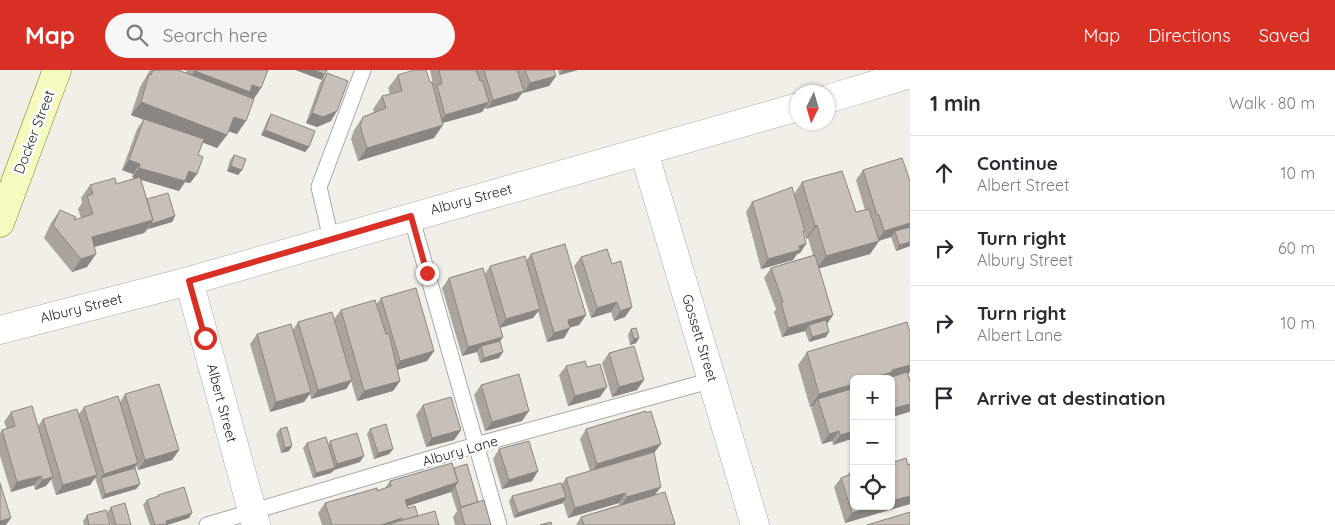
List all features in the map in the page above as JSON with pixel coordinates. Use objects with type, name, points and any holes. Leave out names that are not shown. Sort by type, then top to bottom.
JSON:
[{"type":"main road","name":"Docker Street","points":[[0,223],[58,70]]},
{"type":"street","points":[[835,96],[895,75]]},
{"type":"street","name":"Albury Street","points":[[0,330],[189,281],[411,216],[644,152],[790,109]]},
{"type":"street","name":"Gossett Street","points":[[644,152],[756,525]]},
{"type":"street","name":"Albert Street","points":[[189,281],[254,519]]},
{"type":"lane","points":[[331,239],[319,187],[363,70]]},
{"type":"lane","points":[[411,216],[499,525]]},
{"type":"lane","name":"Albury Lane","points":[[207,525],[254,519],[476,445],[713,380]]},
{"type":"building","points":[[153,70],[178,70],[254,99],[246,121],[234,117],[227,135],[141,102],[149,74],[151,75]]},
{"type":"building","points":[[195,70],[268,70],[261,88],[252,85],[250,92]]},
{"type":"building","points":[[313,70],[327,70],[325,74]]},
{"type":"building","points":[[414,70],[426,70],[430,82],[432,82],[443,125],[367,148],[360,126],[363,117],[386,108],[382,96],[402,91],[398,75]]},
{"type":"building","points":[[439,70],[476,70],[480,81],[482,80],[489,102],[445,115],[437,85],[442,84]]},
{"type":"building","points":[[484,70],[517,70],[524,91],[493,100]]},
{"type":"building","points":[[525,70],[554,70],[556,76],[530,83]]},
{"type":"building","points":[[327,73],[348,81],[337,111],[323,117],[312,113]]},
{"type":"building","points":[[271,114],[315,131],[309,147],[265,130]]},
{"type":"building","points":[[144,119],[204,139],[198,155],[203,157],[197,174],[189,171],[185,181],[139,168],[140,164],[129,160]]},
{"type":"building","points":[[234,155],[246,159],[242,170],[231,166]]},
{"type":"building","points":[[902,158],[910,181],[910,223],[884,231],[863,170]]},
{"type":"building","points":[[842,171],[856,212],[869,209],[879,241],[826,256],[802,182]]},
{"type":"building","points":[[140,177],[153,220],[92,237],[96,254],[81,259],[53,225],[60,210],[76,217],[74,220],[93,214],[87,196],[93,194],[90,185],[115,178],[116,184]]},
{"type":"building","points":[[792,187],[805,231],[803,231],[806,244],[799,246],[800,250],[768,259],[752,202]]},
{"type":"building","points":[[168,193],[175,216],[151,224],[153,220],[147,199]]},
{"type":"building","points":[[910,227],[910,242],[899,245],[895,231]]},
{"type":"building","points":[[565,244],[586,315],[568,320],[570,328],[554,333],[531,254]]},
{"type":"building","points":[[607,249],[612,264],[621,261],[632,307],[620,311],[617,302],[597,308],[581,257]]},
{"type":"building","points":[[815,255],[833,315],[788,328],[781,302],[783,302],[771,268]]},
{"type":"building","points":[[525,256],[540,309],[506,319],[490,266]]},
{"type":"building","points":[[483,268],[503,337],[468,347],[449,278]]},
{"type":"building","points":[[416,288],[434,351],[400,361],[381,298]]},
{"type":"building","points":[[375,300],[386,334],[389,334],[400,381],[364,391],[341,310]]},
{"type":"building","points":[[332,312],[352,380],[318,390],[298,322]]},
{"type":"building","points":[[826,320],[829,332],[812,337],[809,325]]},
{"type":"building","points":[[907,322],[910,332],[910,365],[883,375],[850,375],[850,385],[819,394],[807,352]]},
{"type":"building","points":[[291,324],[311,392],[276,402],[257,334]]},
{"type":"building","points":[[636,328],[639,338],[634,339],[631,329]]},
{"type":"building","points":[[500,341],[503,352],[484,358],[481,346]]},
{"type":"building","points":[[634,346],[644,380],[619,387],[609,353]]},
{"type":"building","points":[[585,361],[587,367],[600,364],[607,387],[575,396],[566,366]]},
{"type":"building","points":[[907,372],[910,382],[910,404],[895,408],[895,376]]},
{"type":"building","points":[[519,374],[529,411],[492,422],[481,385]]},
{"type":"building","points":[[159,384],[179,450],[145,460],[125,394]]},
{"type":"building","points":[[850,389],[850,432],[840,435],[839,431],[829,434],[818,399]]},
{"type":"building","points":[[118,396],[138,463],[104,474],[84,407]]},
{"type":"building","points":[[451,397],[461,430],[432,438],[423,405]]},
{"type":"building","points":[[32,406],[53,477],[42,480],[41,476],[17,482],[2,430],[15,426],[11,412]]},
{"type":"building","points":[[77,409],[97,475],[63,485],[43,419]]},
{"type":"building","points":[[646,411],[646,413],[651,411],[661,444],[597,464],[586,429]]},
{"type":"building","points":[[386,424],[393,449],[378,453],[370,429]]},
{"type":"building","points":[[287,427],[292,446],[285,448],[280,429]]},
{"type":"building","points":[[357,433],[364,456],[337,464],[330,441]]},
{"type":"building","points":[[326,437],[335,468],[316,473],[307,443]]},
{"type":"building","points":[[529,441],[538,471],[509,480],[499,449]]},
{"type":"building","points":[[654,452],[661,487],[627,497],[625,493],[575,508],[566,478]]},
{"type":"building","points":[[906,458],[908,465],[910,464],[910,496],[895,500],[895,465],[895,462]]},
{"type":"building","points":[[452,463],[458,482],[405,500],[408,508],[415,506],[418,516],[403,520],[402,518],[381,525],[332,525],[325,503],[377,488],[377,491],[391,486],[390,481]]},
{"type":"building","points":[[467,464],[478,502],[461,507],[455,486],[458,482],[454,468]]},
{"type":"building","points":[[135,468],[140,484],[105,494],[101,478]]},
{"type":"building","points":[[850,474],[850,507],[841,478]]},
{"type":"building","points":[[0,483],[11,518],[0,521]]},
{"type":"building","points":[[561,483],[566,497],[518,513],[512,496]]},
{"type":"building","points":[[184,487],[192,513],[166,521],[167,524],[155,525],[147,500]]},
{"type":"building","points":[[665,492],[675,524],[584,525],[581,517]]},
{"type":"building","points":[[484,500],[491,525],[465,525],[460,508]]},
{"type":"building","points":[[125,503],[131,525],[116,525],[111,507]]},
{"type":"building","points":[[106,510],[110,525],[89,525],[87,515]]},
{"type":"building","points":[[851,510],[862,510],[852,513]]},
{"type":"building","points":[[435,511],[439,525],[386,525]]},
{"type":"building","points":[[910,512],[910,525],[867,525]]},
{"type":"building","points":[[551,522],[552,525],[540,525]]},
{"type":"route","points":[[205,338],[189,281],[331,239],[411,216],[427,273]]}]
